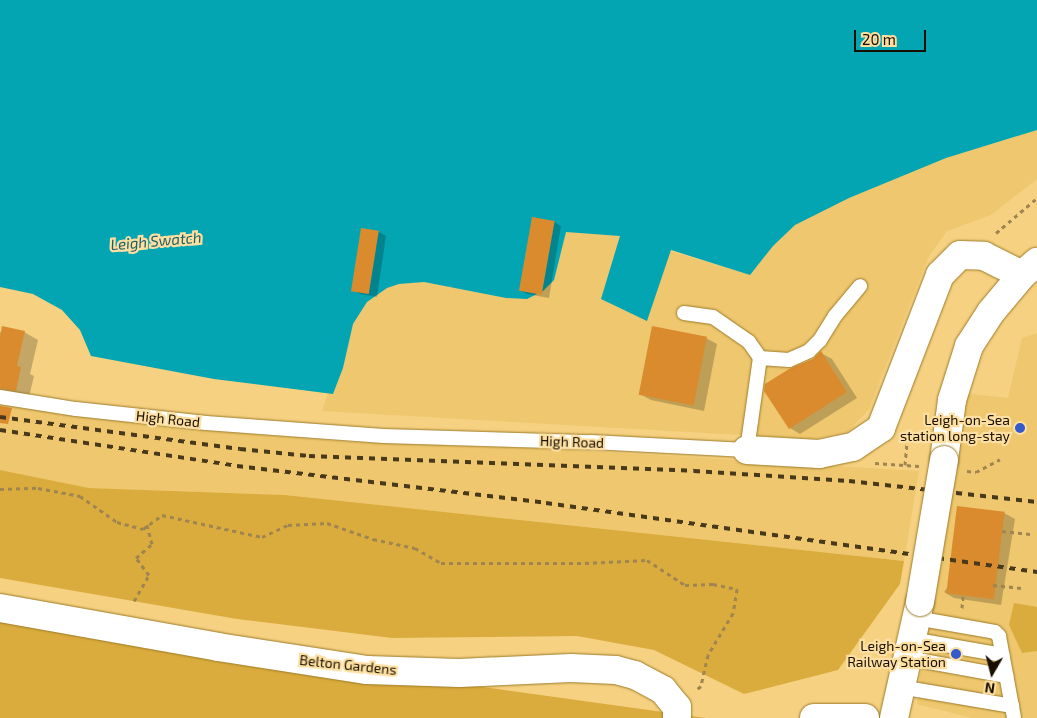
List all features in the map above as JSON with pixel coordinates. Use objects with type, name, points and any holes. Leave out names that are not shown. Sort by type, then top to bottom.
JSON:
[{"type":"street","name":"High Road","points":[[748,450],[819,454],[853,447],[881,428],[940,276],[960,255],[984,256],[1029,269]]},
{"type":"street","points":[[894,718],[914,629],[944,460],[952,400],[969,346],[991,312],[1029,269]]},
{"type":"street","name":"Belton Gardens","points":[[0,608],[218,647],[367,670],[459,673],[571,668],[616,670],[635,675],[663,690],[677,707],[677,718]]},
{"type":"street","points":[[818,717],[864,718]]},
{"type":"lane","points":[[760,358],[789,360],[809,351],[820,340],[835,316],[860,286]]},
{"type":"lane","points":[[684,313],[713,317],[749,342],[760,358],[748,450]]},
{"type":"lane","name":"High Road","points":[[0,397],[76,409],[236,425],[384,436],[591,442],[748,450]]},
{"type":"lane","points":[[914,629],[1003,655]]},
{"type":"lane","points":[[900,687],[1013,712],[999,636],[996,632],[914,629]]},
{"type":"lane","points":[[914,629],[1006,676]]},
{"type":"path","points":[[984,256],[996,234],[1037,198]]},
{"type":"path","points":[[0,489],[38,488],[80,496],[117,522],[143,529],[162,514],[262,537],[288,525],[327,523],[372,539],[415,548],[441,563],[647,560],[685,585],[713,584],[737,589],[733,613],[708,655],[700,686],[693,691]]},
{"type":"path","points":[[134,601],[149,575],[136,558],[152,544],[148,525]]},
{"type":"path","points":[[1002,531],[1033,534]]},
{"type":"path","points":[[993,585],[1022,588]]},
{"type":"path","points":[[962,610],[963,596]]},
{"type":"shaded area","points":[[1037,130],[1037,179],[991,215],[947,231],[929,256],[869,409],[848,432],[812,439],[322,411],[328,393],[333,394],[343,368],[353,324],[367,302],[387,288],[399,284],[424,282],[506,298],[554,280],[566,232],[620,236],[750,275],[773,246],[794,225],[849,198],[946,158]]},
{"type":"shaded area","points":[[1037,333],[1037,607],[1014,604],[1022,652],[1037,651],[1037,718],[973,718],[917,704],[930,592],[962,393],[1008,398],[1022,338]]},
{"type":"shaded area","points":[[0,401],[34,408],[179,428],[350,442],[550,449],[919,471],[904,561],[285,495],[89,488],[0,470]]},
{"type":"shaded area","points":[[0,470],[89,488],[285,495],[904,561],[900,584],[838,670],[744,694],[654,650],[577,636],[392,638],[237,619],[0,578]]},
{"type":"shaded area","points":[[1014,603],[1037,607],[1037,651],[1022,653],[1009,625]]},
{"type":"shaded area","points":[[0,620],[706,718],[0,718]]},
{"type":"water","name":"Leigh Swatch","points":[[0,0],[1037,0],[1037,130],[946,158],[849,198],[795,225],[773,246],[750,275],[671,250],[647,321],[601,299],[620,236],[566,232],[554,280],[543,291],[527,299],[506,298],[424,282],[399,284],[387,288],[367,302],[353,324],[343,368],[333,394],[214,379],[91,356],[80,330],[62,310],[33,294],[0,287]]},
{"type":"building","points":[[532,217],[555,221],[542,295],[519,291]]},
{"type":"building","points":[[361,228],[379,231],[369,294],[351,291]]},
{"type":"building","points":[[2,326],[25,331],[17,366],[21,367],[16,391],[0,388],[0,337]]},
{"type":"building","points":[[652,326],[707,337],[694,405],[639,395]]},
{"type":"building","points":[[821,351],[847,392],[789,429],[764,391],[765,384],[789,369],[813,359]]},
{"type":"building","points":[[0,406],[12,408],[8,424],[0,423]]},
{"type":"building","points":[[957,506],[1005,512],[994,599],[946,593]]},
{"type":"railway","points":[[0,417],[240,449],[309,456],[694,471],[849,481],[1037,502]]},
{"type":"railway","points":[[0,430],[237,466],[546,503],[1037,572]]},
{"type":"place","name":"Leigh-on-Sea station long-stay","points":[[1020,428]]},
{"type":"place","name":"Leigh-on-Sea Railway Station","points":[[956,654]]}]
